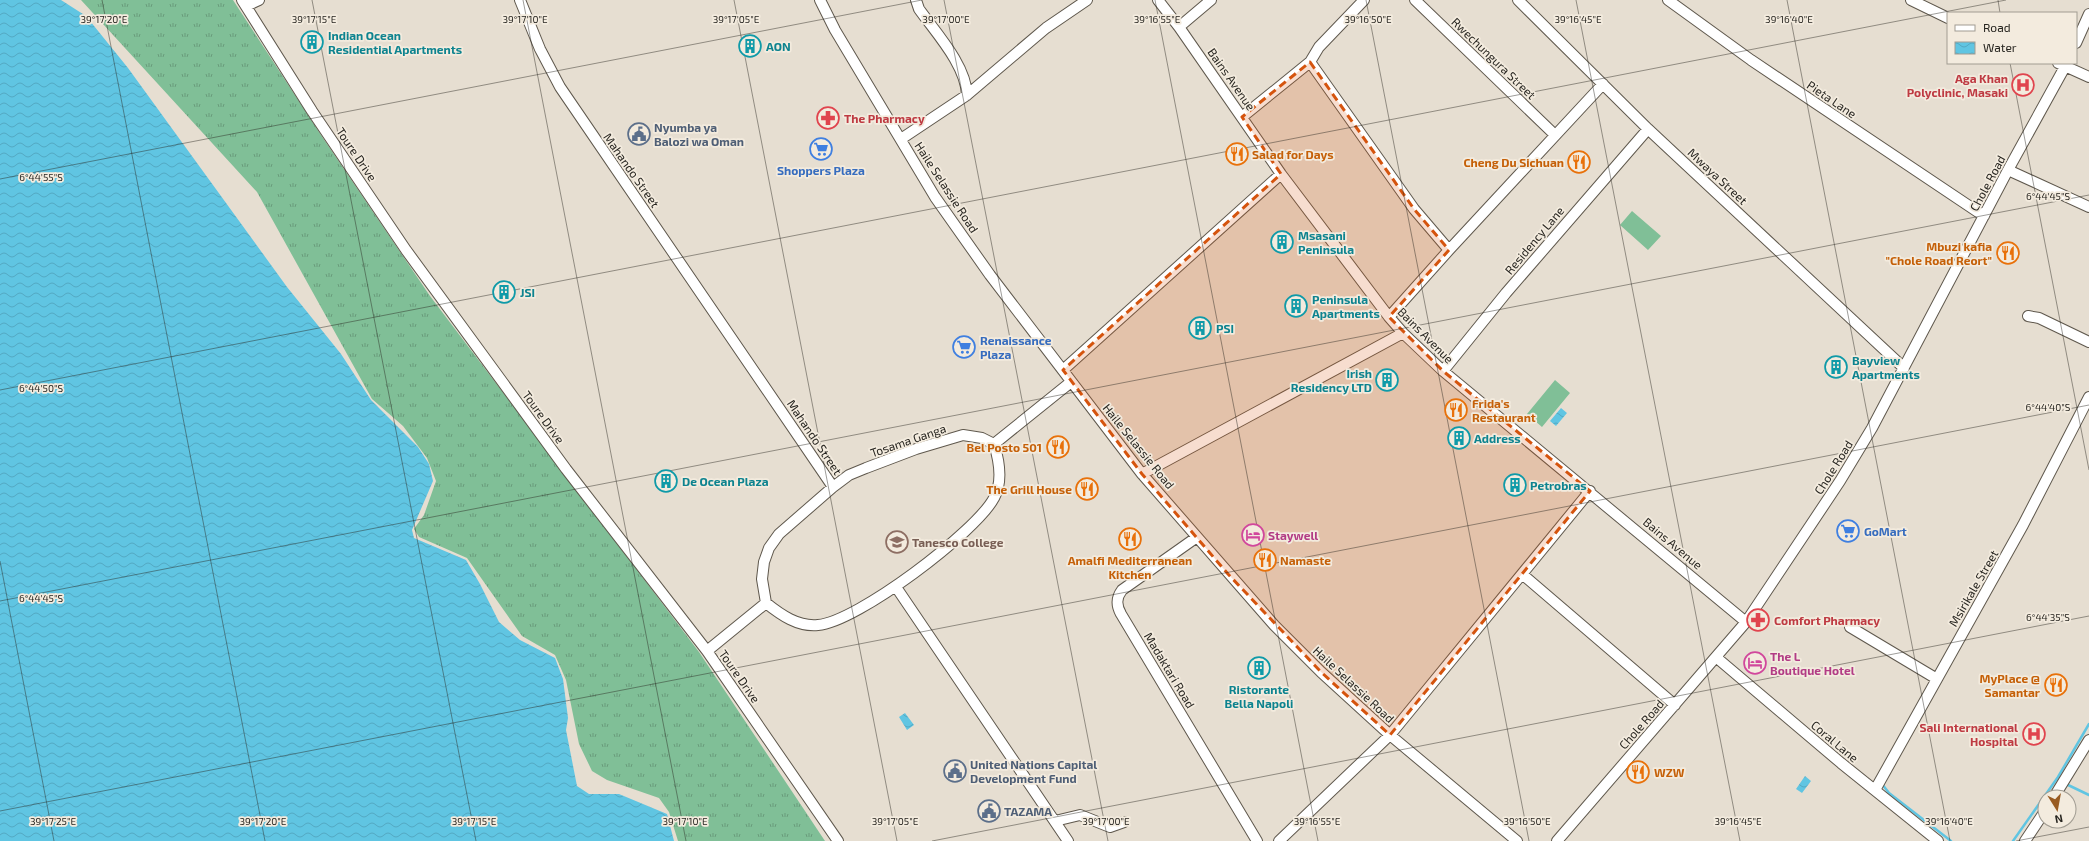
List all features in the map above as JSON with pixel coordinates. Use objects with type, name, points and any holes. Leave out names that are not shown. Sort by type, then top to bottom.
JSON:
[{"type":"street","points":[[244,3],[259,0]]},
{"type":"street","name":"Mahando Street","points":[[520,0],[537,42],[560,87],[833,487],[779,534],[768,548],[762,578],[766,603]]},
{"type":"street","name":"Haile Selassie Road","points":[[820,0],[835,30],[934,197],[990,275],[1142,474],[1274,625],[1321,672],[1390,735],[1517,841]]},
{"type":"street","points":[[916,0],[919,9],[959,66],[966,84],[967,95]]},
{"type":"street","points":[[901,139],[967,95],[1046,28],[1087,0]]},
{"type":"street","name":"Bains Avenue","points":[[1158,0],[1179,27],[1281,174],[1389,317],[1403,333],[1443,370],[1746,622]]},
{"type":"street","points":[[1179,27],[1211,0]]},
{"type":"street","points":[[1242,117],[1310,62],[1319,47],[1364,0]]},
{"type":"street","name":"Rwechungura Street","points":[[1416,0],[1555,135]]},
{"type":"street","name":"Mwaya Street","points":[[1518,0],[1648,129],[1904,368]]},
{"type":"street","name":"Pieta Lane","points":[[1668,0],[1751,60],[1984,216]]},
{"type":"street","points":[[1911,0],[1947,18]]},
{"type":"street","name":"Toure Drive","points":[[244,3],[312,111],[406,250],[566,469],[707,651],[838,841]]},
{"type":"street","points":[[2077,42],[2089,14]]},
{"type":"street","points":[[1310,62],[1414,209],[1448,250]]},
{"type":"street","points":[[2064,64],[2089,77]]},
{"type":"street","name":"Chole Road","points":[[1557,841],[1717,658],[1746,622],[1840,481],[1872,428],[2064,64]]},
{"type":"street","points":[[1389,317],[1448,250],[1603,84]]},
{"type":"street","name":"Residency Lane","points":[[1443,370],[1512,287],[1648,129]]},
{"type":"street","points":[[2008,170],[2089,207]]},
{"type":"street","points":[[1063,370],[1281,174]]},
{"type":"street","points":[[2028,316],[2039,318],[2089,342]]},
{"type":"street","points":[[1142,474],[1403,333]]},
{"type":"street","points":[[707,651],[766,603],[783,616],[799,623],[817,625],[835,622],[896,587],[970,525],[981,515],[995,497],[999,475],[998,458],[994,444],[1072,382]]},
{"type":"street","name":"Msirikale Street","points":[[1875,790],[2023,525],[2089,397]]},
{"type":"street","name":"Tosama Ganga","points":[[833,487],[849,475],[949,438],[963,435],[982,438],[994,444]]},
{"type":"street","points":[[1279,841],[1390,735],[1590,491]]},
{"type":"street","name":"Madaktari Road","points":[[1197,537],[1122,590],[1117,599],[1117,604],[1121,614],[1257,841]]},
{"type":"street","points":[[1522,574],[1675,705]]},
{"type":"street","points":[[896,587],[1068,841]]},
{"type":"street","points":[[1850,627],[1937,679]]},
{"type":"street","name":"Coral Lane","points":[[1717,658],[1938,841]]},
{"type":"street","points":[[2059,789],[2089,740]]},
{"type":"street","points":[[1055,821],[1080,815],[1110,827],[1124,822]]},
{"type":"street","points":[[2024,841],[2037,822]]},
{"type":"highlighted area","points":[[1310,62],[1414,209],[1449,250],[1389,317],[1443,371],[1590,491],[1390,735],[1321,672],[1228,574],[1142,474],[1063,370],[1281,174],[1242,117]]},
{"type":"green space","points":[[81,0],[233,0],[323,138],[430,296],[699,652],[825,841],[678,841],[669,812],[659,798],[607,780],[592,771],[579,744],[566,680],[555,655],[522,636],[467,558],[419,537],[414,529],[424,515],[436,481],[427,458],[403,426],[372,399],[257,192]]},
{"type":"green space","points":[[1632,211],[1661,236],[1648,250],[1620,225]]},
{"type":"green space","points":[[1555,380],[1570,393],[1542,427],[1527,414]]},
{"type":"water","points":[[0,0],[61,0],[86,16],[128,68],[287,287],[341,354],[371,400],[418,447],[429,464],[433,481],[412,530],[414,538],[466,560],[499,622],[520,640],[555,658],[563,679],[568,718],[566,730],[577,786],[589,794],[619,794],[667,814],[674,841],[0,841]]},
{"type":"water","points":[[1561,408],[1567,413],[1556,426],[1550,421]]},
{"type":"water","points":[[905,713],[914,725],[907,730],[899,717]]},
{"type":"water","points":[[1805,776],[1811,781],[1802,793],[1796,789]]},
{"type":"waterway","points":[[2013,841],[2058,777],[2089,724]]},
{"type":"waterway","points":[[1882,784],[1889,793],[1951,841]]},
{"type":"waterway","points":[[2066,784],[2089,795]]},
{"type":"place","name":"Indian Ocean Residential Apartments","points":[[312,42]]},
{"type":"place","name":"AON","points":[[750,46]]},
{"type":"place","name":"Aga Khan Polyclinic, Masaki","points":[[2023,85]]},
{"type":"place","name":"The Pharmacy","points":[[828,118]]},
{"type":"place","name":"Nyumba ya Balozi wa Oman","points":[[639,134]]},
{"type":"place","name":"Shoppers Plaza","points":[[821,149]]},
{"type":"place","name":"Salad for Days","points":[[1237,154]]},
{"type":"place","name":"Cheng Du Sichuan","points":[[1579,162]]},
{"type":"place","name":"Msasani Peninsula","points":[[1282,242]]},
{"type":"place","name":"Mbuzi kafia \"Chole Road Reort\"","points":[[2008,253]]},
{"type":"place","name":"JSI","points":[[504,292]]},
{"type":"place","name":"Peninsula Apartments","points":[[1296,306]]},
{"type":"place","name":"PSI","points":[[1200,328]]},
{"type":"place","name":"Renaissance Plaza","points":[[964,347]]},
{"type":"place","name":"Bayview Apartments","points":[[1836,367]]},
{"type":"place","name":"Irish Residency LTD","points":[[1387,380]]},
{"type":"place","name":"Frida's Restaurant","points":[[1456,410]]},
{"type":"place","name":"Address","points":[[1459,438]]},
{"type":"place","name":"Bel Posto 501","points":[[1058,447]]},
{"type":"place","name":"De Ocean Plaza","points":[[666,481]]},
{"type":"place","name":"Petrobras","points":[[1515,485]]},
{"type":"place","name":"The Grill House","points":[[1087,489]]},
{"type":"place","name":"GoMart","points":[[1848,531]]},
{"type":"place","name":"Staywell","points":[[1253,535]]},
{"type":"place","name":"Amalfi Mediterranean Kitchen","points":[[1130,539]]},
{"type":"place","name":"Tanesco College","points":[[897,542]]},
{"type":"place","name":"Namaste","points":[[1265,560]]},
{"type":"place","name":"Comfort Pharmacy","points":[[1758,620]]},
{"type":"place","name":"The L Boutique Hotel","points":[[1755,663]]},
{"type":"place","name":"Ristorante Bella Napoli","points":[[1259,668]]},
{"type":"place","name":"MyPlace @ Samantar","points":[[2056,685]]},
{"type":"place","name":"Sali International Hospital","points":[[2034,734]]},
{"type":"place","name":"United Nations Capital Development Fund","points":[[955,771]]},
{"type":"place","name":"WZW","points":[[1638,772]]},
{"type":"place","name":"TAZAMA","points":[[989,811]]}]
